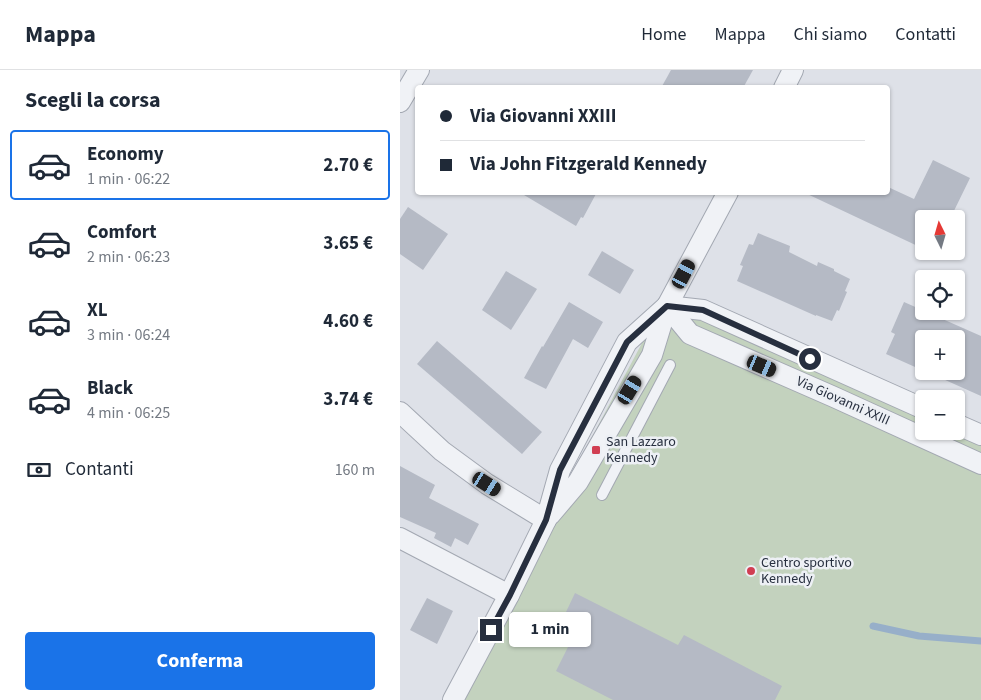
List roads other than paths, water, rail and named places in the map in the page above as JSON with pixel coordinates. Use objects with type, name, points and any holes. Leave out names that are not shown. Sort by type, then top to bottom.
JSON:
[{"type":"street","points":[[400,102],[419,70]]},
{"type":"street","points":[[786,85],[793,70]]},
{"type":"street","points":[[546,520],[578,482],[652,355],[667,306],[726,195]]},
{"type":"street","points":[[453,700],[510,595],[546,520],[560,470],[627,342],[667,306]]},
{"type":"street","name":"Via Giovanni XXIII","points":[[667,306],[703,310],[915,405]]},
{"type":"street","name":"Via Giovanni XXIII","points":[[667,306],[690,334],[981,464]]},
{"type":"street","points":[[400,412],[449,456],[487,484],[546,520]]},
{"type":"street","points":[[965,428],[981,434]]},
{"type":"street","points":[[400,538],[510,595]]},
{"type":"lane","points":[[602,495],[670,366]]},
{"type":"waterway","points":[[873,626],[919,636],[981,641]]},
{"type":"place","name":"San Lazzaro Kennedy","points":[[596,450]]},
{"type":"place","name":"Centro sportivo Kennedy","points":[[751,571]]}]
